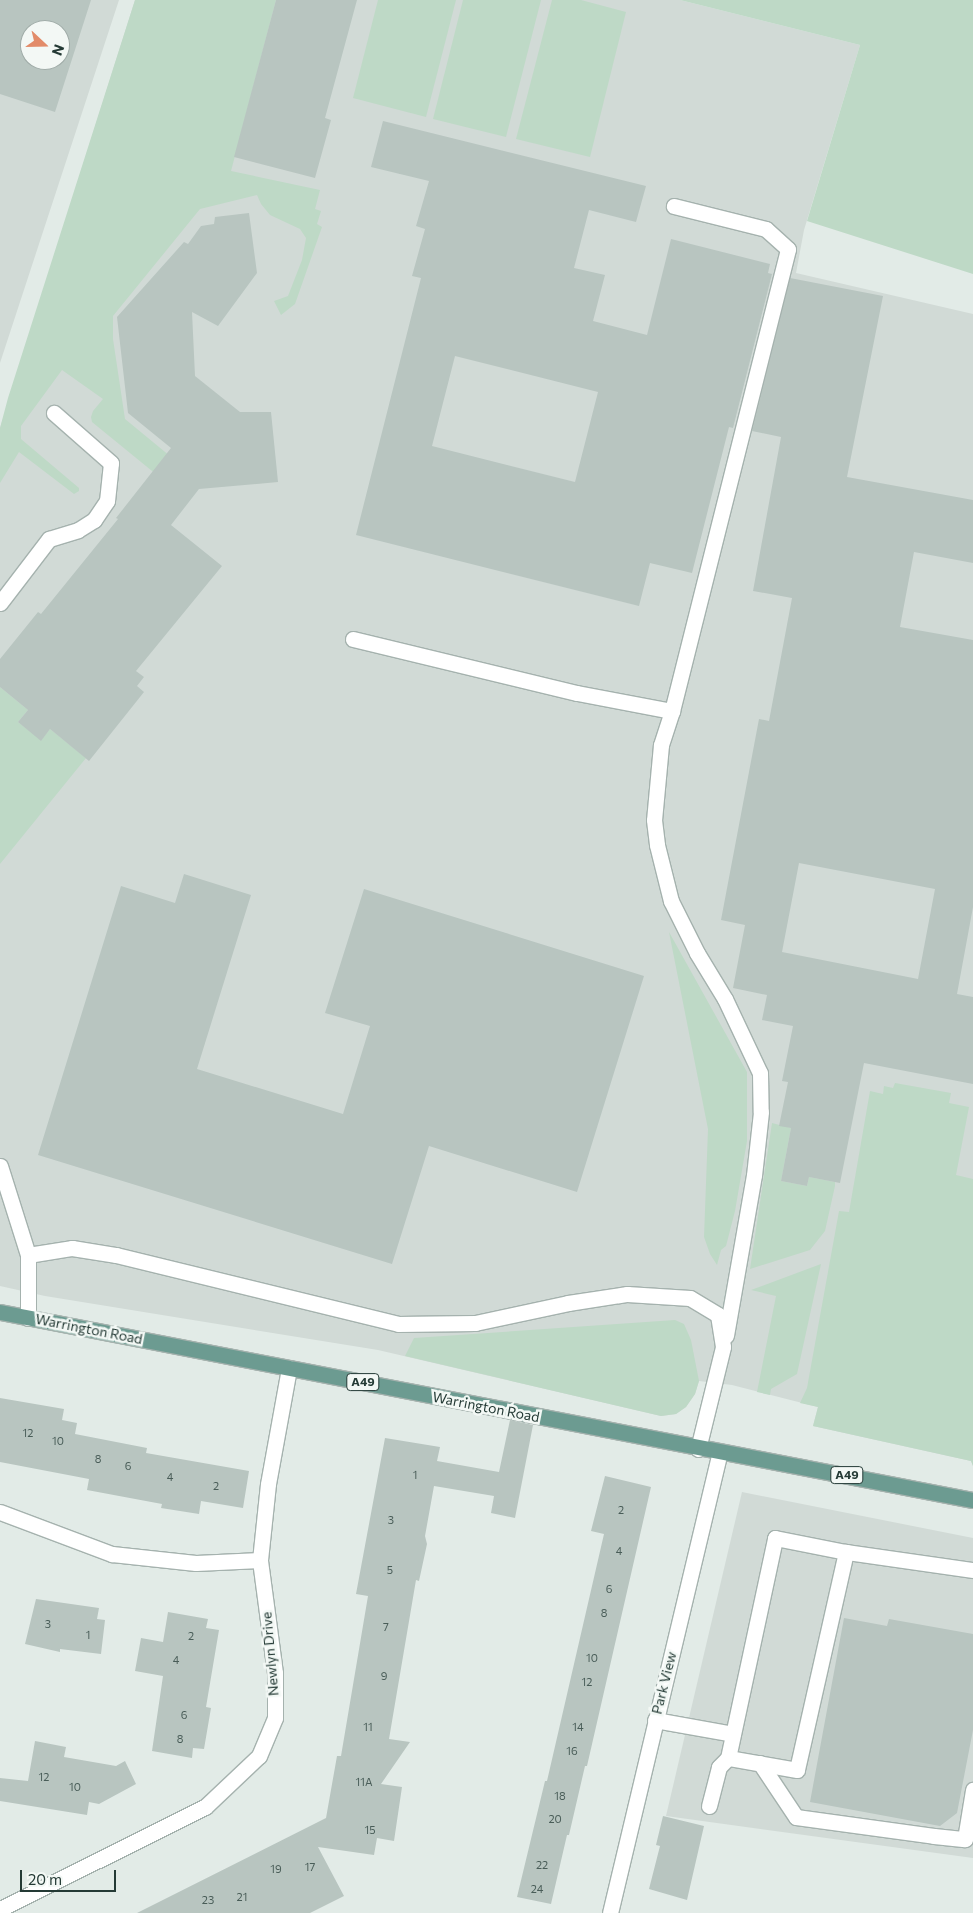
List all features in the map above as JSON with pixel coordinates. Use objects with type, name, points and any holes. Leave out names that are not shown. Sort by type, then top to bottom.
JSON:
[{"type":"main road","name":"Warrington Road","points":[[0,1312],[698,1449],[973,1500]]},
{"type":"street","points":[[674,206],[766,229],[788,248],[672,711],[661,745],[654,820],[657,844],[671,901],[697,953],[725,998],[760,1073],[761,1112],[754,1175],[724,1347],[698,1449]]},
{"type":"street","points":[[0,603],[49,539],[78,530],[94,520],[107,501],[111,463],[54,413]]},
{"type":"street","points":[[353,638],[577,693],[672,711]]},
{"type":"street","points":[[0,1166],[28,1255],[28,1318]]},
{"type":"street","points":[[28,1255],[72,1248],[116,1255],[398,1324],[475,1323],[568,1303],[627,1294],[690,1298],[718,1315],[724,1347]]},
{"type":"street","name":"Newlyn Drive","points":[[0,1909],[22,1907],[205,1807],[259,1756],[275,1718],[275,1673],[260,1560],[268,1484],[289,1368]]},
{"type":"street","name":"Park View","points":[[610,1913],[720,1453]]},
{"type":"street","points":[[0,1512],[112,1554],[196,1562],[260,1560]]},
{"type":"street","points":[[709,1806],[719,1767],[728,1758],[775,1538],[846,1552],[973,1570]]},
{"type":"street","points":[[728,1758],[797,1770],[846,1552]]},
{"type":"street","points":[[655,1720],[733,1734]]},
{"type":"street","points":[[760,1763],[796,1817],[934,1836],[965,1839],[973,1790]]},
{"type":"shaded area","points":[[0,0],[119,0],[0,363]]},
{"type":"shaded area","points":[[135,0],[680,0],[860,45],[804,230],[796,273],[973,314],[973,1466],[971,1461],[813,1426],[818,1407],[732,1385],[699,1381],[695,1394],[686,1407],[676,1414],[661,1416],[378,1350],[45,1296],[0,1286],[0,428]]},
{"type":"shaded area","points":[[742,1492],[973,1538],[973,1858],[666,1816]]},
{"type":"green space","points":[[135,0],[276,0],[231,171],[320,190],[315,209],[321,211],[317,224],[322,227],[295,304],[281,315],[274,301],[288,296],[302,260],[306,238],[300,229],[270,215],[261,204],[257,195],[200,209],[113,316],[113,339],[125,419],[193,475],[179,493],[92,422],[93,411],[103,399],[62,370],[21,426],[21,439],[79,488],[79,491],[74,494],[19,452],[0,483],[0,428],[8,398]]},
{"type":"green space","points":[[378,0],[456,0],[426,117],[353,98]]},
{"type":"green space","points":[[463,0],[541,0],[506,137],[433,119]]},
{"type":"green space","points":[[552,0],[581,0],[626,12],[590,157],[516,139]]},
{"type":"green space","points":[[680,0],[973,0],[973,274],[807,221],[860,45]]},
{"type":"green space","points":[[0,687],[28,710],[18,722],[41,740],[50,729],[86,758],[0,864]]},
{"type":"green space","points":[[669,932],[747,1072],[747,1141],[735,1211],[726,1246],[721,1250],[717,1265],[710,1254],[704,1237],[708,1129]]},
{"type":"green space","points":[[895,1083],[951,1093],[949,1103],[969,1107],[956,1175],[973,1179],[973,1466],[971,1461],[813,1426],[818,1407],[800,1403],[807,1388],[839,1211],[849,1212],[870,1091],[883,1094],[884,1086],[893,1088]]},
{"type":"green space","points":[[772,1123],[791,1128],[781,1181],[807,1186],[809,1177],[835,1182],[835,1186],[825,1231],[810,1250],[750,1269]]},
{"type":"green space","points":[[821,1264],[797,1374],[771,1389],[770,1395],[757,1392],[776,1296],[751,1290]]},
{"type":"green space","points":[[675,1320],[684,1324],[691,1340],[699,1381],[695,1394],[686,1407],[676,1414],[661,1416],[405,1356],[414,1338]]},
{"type":"building","points":[[0,0],[91,0],[70,65],[70,20],[20,20],[20,70],[68,70],[55,112],[0,94]]},
{"type":"building","points":[[276,0],[357,0],[325,118],[331,120],[315,178],[234,157]]},
{"type":"building","points":[[383,121],[646,186],[636,222],[589,210],[574,268],[605,275],[593,321],[647,335],[671,239],[770,264],[768,273],[772,274],[733,428],[729,427],[692,573],[650,563],[639,606],[356,535],[421,278],[412,276],[425,229],[416,226],[429,181],[371,167]],"holes":[[[455,356],[598,392],[575,482],[432,446]]]},
{"type":"building","points":[[249,213],[257,273],[218,326],[192,312],[195,376],[240,412],[271,412],[278,482],[199,489],[171,525],[222,566],[136,671],[144,677],[137,686],[144,692],[89,761],[50,729],[41,741],[18,722],[28,710],[0,687],[0,659],[38,612],[41,614],[118,519],[116,518],[171,448],[128,413],[117,317],[184,242],[188,244],[201,226],[214,224],[215,217]]},
{"type":"building","points":[[790,278],[883,296],[847,477],[973,500],[973,563],[914,552],[900,627],[973,640],[973,907],[957,994],[973,997],[973,1084],[864,1063],[840,1183],[809,1177],[807,1186],[781,1181],[791,1128],[779,1126],[788,1082],[782,1081],[793,1026],[762,1020],[767,995],[733,988],[745,925],[721,920],[759,719],[769,721],[792,598],[753,591],[781,437],[752,431]],"holes":[[[799,863],[935,889],[918,979],[782,952]]]},
{"type":"building","points":[[184,874],[251,895],[197,1069],[343,1114],[370,1026],[325,1013],[364,889],[644,976],[577,1192],[429,1146],[392,1264],[38,1155],[121,886],[175,903]]},
{"type":"building","points":[[0,1398],[64,1409],[62,1420],[77,1423],[75,1434],[147,1448],[146,1453],[249,1471],[243,1508],[201,1501],[199,1514],[161,1508],[162,1504],[87,1490],[89,1479],[0,1462]]},
{"type":"building","points":[[510,1420],[533,1425],[515,1518],[491,1513],[494,1496],[434,1486],[425,1536],[427,1544],[419,1581],[416,1580],[389,1739],[410,1742],[381,1784],[402,1787],[394,1841],[377,1838],[374,1855],[318,1847],[344,1896],[310,1913],[137,1913],[326,1818],[337,1756],[341,1756],[368,1596],[356,1594],[385,1438],[440,1447],[437,1461],[499,1472]]},
{"type":"building","points":[[605,1476],[651,1487],[587,1766],[585,1766],[569,1835],[567,1835],[551,1904],[517,1897],[545,1781],[547,1781],[604,1534],[591,1531]]},
{"type":"building","points":[[36,1599],[99,1608],[97,1619],[105,1620],[101,1654],[60,1649],[60,1652],[25,1644]]},
{"type":"building","points":[[168,1612],[208,1619],[206,1628],[219,1630],[206,1707],[211,1708],[204,1749],[193,1748],[192,1758],[152,1751],[163,1676],[135,1671],[141,1638],[163,1642]]},
{"type":"building","points":[[844,1618],[887,1626],[889,1619],[973,1634],[973,1730],[957,1813],[940,1826],[810,1802]]},
{"type":"building","points":[[35,1741],[66,1747],[64,1757],[116,1766],[125,1761],[136,1784],[99,1804],[89,1802],[87,1815],[0,1801],[0,1778],[28,1781]]},
{"type":"building","points":[[663,1816],[704,1826],[687,1900],[649,1889],[660,1846],[656,1845]]}]
